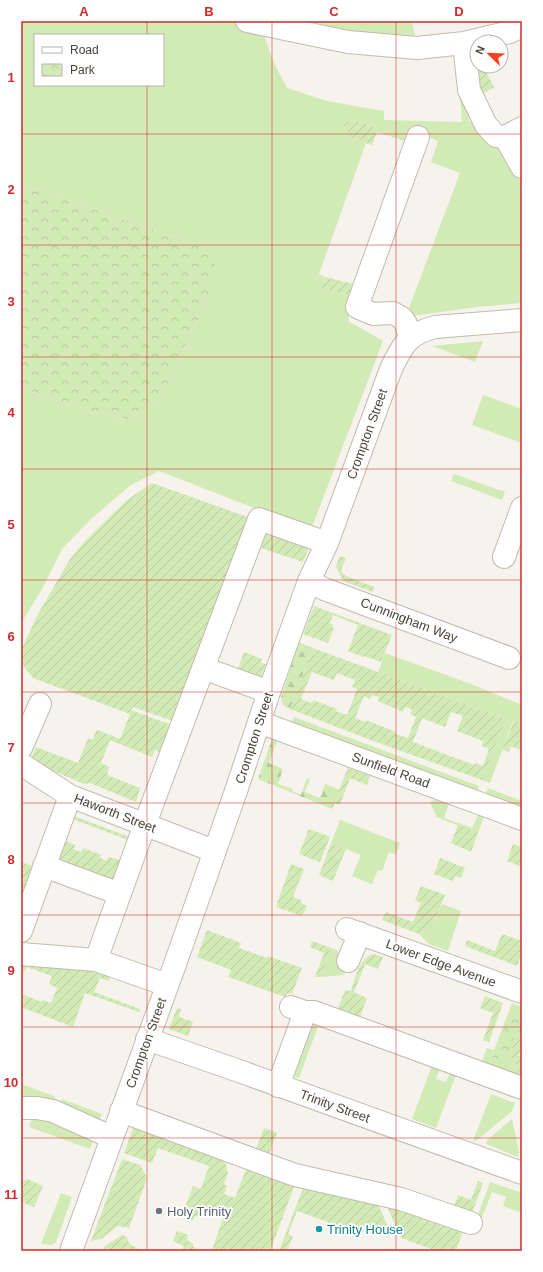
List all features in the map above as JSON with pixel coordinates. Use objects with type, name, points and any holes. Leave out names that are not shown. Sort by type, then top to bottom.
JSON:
[{"type":"street","points":[[247,21],[348,42],[417,48],[464,43],[510,32],[522,26],[520,21]]},
{"type":"street","points":[[464,43],[469,90],[486,125],[496,136],[514,132],[522,167]]},
{"type":"street","points":[[410,337],[406,324],[402,318],[393,313],[373,314],[358,307],[418,137]]},
{"type":"street","name":"Crompton Street","points":[[71,1251],[120,1111],[167,985],[309,581],[327,543],[391,368],[400,350],[410,337],[422,330],[435,327],[522,320]]},
{"type":"street","points":[[504,557],[522,508]]},
{"type":"street","points":[[96,960],[144,825],[259,519],[327,543]]},
{"type":"street","name":"Cunningham Way","points":[[309,581],[324,589],[509,658]]},
{"type":"street","points":[[203,668],[269,692]]},
{"type":"street","points":[[21,748],[40,704]]},
{"type":"street","name":"Sunfield Road","points":[[259,722],[522,819]]},
{"type":"street","name":"Haworth Street","points":[[21,764],[70,796],[214,851]]},
{"type":"street","points":[[21,931],[70,796]]},
{"type":"street","points":[[44,866],[120,894]]},
{"type":"street","name":"Lower Edge Avenue","points":[[348,961],[353,931],[522,992]]},
{"type":"street","points":[[21,954],[96,960],[167,985]]},
{"type":"street","points":[[278,1086],[298,1010],[314,1012],[522,1088]]},
{"type":"street","name":"Trinity Street","points":[[147,1039],[522,1173]]},
{"type":"street","points":[[21,1108],[37,1108],[53,1111],[111,1137]]},
{"type":"street","points":[[120,1111],[295,1175],[401,1199],[471,1223]]},
{"type":"green space","points":[[21,21],[249,21],[244,32],[264,35],[273,61],[287,88],[327,101],[384,111],[384,120],[462,122],[459,83],[463,82],[469,121],[478,123],[500,140],[522,184],[522,303],[477,307],[413,316],[410,313],[409,308],[460,173],[431,162],[438,141],[416,132],[411,141],[377,130],[378,128],[355,120],[347,137],[366,143],[319,274],[325,277],[321,288],[354,297],[348,321],[383,341],[311,530],[159,471],[131,485],[92,518],[62,549],[41,591],[21,623],[21,388],[87,411],[135,421],[161,398],[207,300],[205,247],[21,184]]},
{"type":"green space","points":[[296,21],[412,21],[416,41],[363,37]]},
{"type":"green space","points":[[473,74],[487,74],[494,87],[478,97]]},
{"type":"green space","points":[[345,120],[354,123],[355,120],[378,128],[377,130],[411,141],[411,143],[377,132],[372,145],[347,137],[349,132],[343,130]]},
{"type":"green space","points":[[21,184],[205,247],[215,264],[207,300],[161,398],[135,421],[87,411],[21,388]]},
{"type":"green space","points":[[325,277],[358,285],[354,297],[321,288]]},
{"type":"green space","points":[[483,341],[475,362],[432,346]]},
{"type":"green space","points":[[483,395],[522,409],[522,443],[472,425]]},
{"type":"green space","points":[[454,474],[505,492],[502,500],[451,481]]},
{"type":"green space","points":[[152,483],[253,519],[179,723],[133,707],[131,710],[177,727],[166,755],[155,750],[152,757],[110,740],[101,763],[109,767],[107,775],[140,788],[136,802],[90,783],[84,784],[30,761],[36,747],[78,763],[88,738],[92,740],[97,730],[120,739],[130,714],[33,678],[23,666],[21,650],[38,614],[70,559],[86,540],[127,500]]},
{"type":"green space","points":[[268,530],[310,544],[303,562],[261,548]]},
{"type":"green space","points":[[340,556],[346,558],[341,570],[344,575],[374,587],[373,592],[343,581],[336,566]]},
{"type":"green space","points":[[314,606],[392,635],[381,662],[348,651],[358,625],[333,615],[330,623],[334,628],[328,643],[303,634]]},
{"type":"green space","points":[[299,642],[313,648],[290,709],[283,704],[281,697]]},
{"type":"green space","points":[[313,648],[506,719],[482,780],[290,709]],"holes":[[[312,672],[334,680],[337,673],[355,680],[352,687],[357,689],[347,715],[336,711],[337,709],[313,700],[312,703],[301,699]],[[373,695],[379,697],[378,701],[403,712],[405,707],[412,709],[410,714],[416,717],[408,738],[366,720],[365,722],[355,718],[364,696],[370,699]],[[451,712],[463,716],[457,731],[483,741],[482,746],[489,749],[483,766],[475,763],[474,765],[413,742],[422,718],[445,727]]]},
{"type":"green space","points":[[244,652],[262,659],[261,663],[266,664],[260,680],[237,672]]},
{"type":"green space","points":[[385,653],[471,684],[522,705],[522,724],[513,721],[490,783],[482,780],[506,719],[378,672]]},
{"type":"green space","points":[[294,717],[479,786],[478,790],[471,792],[291,724]]},
{"type":"green space","points":[[514,721],[522,724],[522,751],[511,746],[509,752],[502,750]]},
{"type":"green space","points":[[272,739],[277,741],[269,763],[283,769],[278,784],[293,789],[292,791],[301,795],[307,778],[310,779],[305,792],[320,798],[325,784],[340,790],[332,809],[258,779]]},
{"type":"green space","points":[[348,768],[370,776],[367,785],[350,778],[340,805],[334,803]]},
{"type":"green space","points":[[488,788],[522,801],[522,810],[489,797],[486,793]]},
{"type":"green space","points":[[435,800],[449,804],[444,818],[472,828],[478,815],[484,817],[478,833],[436,817],[430,803],[431,801]]},
{"type":"green space","points":[[68,814],[135,839],[118,888],[50,864]],"holes":[[[70,818],[131,841],[124,861],[108,857],[107,861],[100,858],[101,855],[83,848],[81,852],[74,849],[75,845],[63,838]]]},
{"type":"green space","points":[[340,820],[400,843],[396,855],[389,852],[382,871],[378,870],[372,884],[352,876],[361,855],[331,843]]},
{"type":"green space","points":[[458,825],[478,833],[471,852],[451,843]]},
{"type":"green space","points":[[309,829],[330,837],[320,862],[299,854]]},
{"type":"green space","points":[[331,843],[346,849],[333,881],[319,875]]},
{"type":"green space","points":[[513,844],[522,847],[522,867],[507,861]]},
{"type":"green space","points":[[440,858],[465,868],[461,878],[455,876],[453,881],[434,874]]},
{"type":"green space","points":[[21,862],[37,867],[28,894],[21,892],[23,886],[21,886]]},
{"type":"green space","points":[[291,864],[304,869],[293,897],[301,900],[301,903],[307,906],[302,916],[276,907]]},
{"type":"green space","points":[[421,886],[445,895],[432,928],[419,934],[382,920],[386,912],[413,922],[421,903],[415,900]]},
{"type":"green space","points":[[442,904],[461,911],[448,951],[429,944],[419,934],[432,928]]},
{"type":"green space","points":[[207,930],[241,943],[239,948],[302,968],[292,994],[287,993],[285,997],[228,977],[231,970],[197,957]]},
{"type":"green space","points":[[502,934],[522,941],[522,953],[517,966],[465,946],[467,940],[495,951]]},
{"type":"green space","points":[[312,941],[331,948],[320,977],[315,977],[324,953],[310,947]]},
{"type":"green space","points":[[331,948],[337,950],[340,955],[337,965],[347,969],[344,975],[320,977]]},
{"type":"green space","points":[[374,954],[383,957],[378,969],[365,964],[354,992],[367,998],[359,1020],[340,1013],[338,1008],[345,990],[351,991],[361,964],[365,959]]},
{"type":"green space","points":[[24,964],[81,968],[110,976],[109,981],[100,978],[94,992],[140,1009],[139,1012],[85,993],[73,1027],[21,1007],[21,994],[42,1002],[43,1000],[51,1003],[57,988],[49,984],[52,976],[27,967],[21,976],[21,966]]},
{"type":"green space","points":[[485,996],[503,1003],[489,1042],[483,1040],[493,1013],[480,1008]]},
{"type":"green space","points":[[512,1003],[522,1007],[522,1021],[509,1057],[517,1060],[511,1078],[481,1064],[487,1048],[494,1050]]},
{"type":"green space","points":[[177,1008],[181,1009],[179,1017],[193,1022],[188,1036],[169,1029]]},
{"type":"green space","points":[[510,1013],[521,1017],[504,1064],[492,1059]]},
{"type":"green space","points":[[313,1020],[320,1021],[299,1078],[290,1075]]},
{"type":"green space","points":[[522,1021],[522,1046],[519,1056],[522,1057],[522,1082],[511,1078],[517,1060],[509,1057]]},
{"type":"green space","points":[[433,1063],[441,1066],[436,1079],[446,1082],[451,1070],[457,1072],[436,1128],[412,1119]]},
{"type":"green space","points":[[21,1084],[54,1096],[56,1099],[54,1103],[47,1099],[21,1095]]},
{"type":"green space","points":[[491,1094],[515,1103],[512,1111],[476,1141],[473,1141]]},
{"type":"green space","points":[[62,1099],[102,1114],[99,1121],[60,1106]]},
{"type":"green space","points":[[32,1119],[46,1120],[75,1130],[93,1141],[90,1149],[29,1127]]},
{"type":"green space","points":[[512,1119],[519,1152],[518,1157],[486,1144],[487,1140]]},
{"type":"green space","points":[[135,1123],[223,1154],[228,1173],[224,1184],[227,1186],[224,1194],[235,1198],[248,1164],[297,1179],[270,1251],[207,1251],[208,1249],[212,1250],[223,1218],[201,1210],[198,1217],[194,1216],[193,1220],[182,1216],[193,1186],[201,1189],[209,1166],[158,1148],[152,1163],[124,1153]]},
{"type":"green space","points":[[264,1128],[277,1133],[267,1159],[254,1154]]},
{"type":"green space","points":[[122,1159],[140,1165],[147,1178],[129,1228],[118,1226],[101,1239],[91,1241]]},
{"type":"green space","points":[[21,1177],[23,1181],[27,1179],[43,1186],[34,1207],[21,1202]]},
{"type":"green space","points":[[306,1180],[375,1197],[391,1234],[364,1225],[361,1234],[297,1211],[288,1234],[293,1236],[287,1251],[279,1251]]},
{"type":"green space","points":[[478,1181],[483,1183],[470,1219],[452,1213],[458,1195],[471,1200]]},
{"type":"green space","points":[[490,1182],[522,1193],[522,1213],[503,1206],[506,1197],[492,1192],[481,1220],[477,1218]]},
{"type":"green space","points":[[61,1193],[72,1197],[56,1242],[52,1245],[41,1244]]},
{"type":"green space","points":[[384,1200],[464,1228],[456,1251],[437,1251],[401,1238]]},
{"type":"green space","points":[[177,1231],[188,1235],[187,1240],[193,1244],[193,1247],[203,1251],[182,1251],[184,1246],[173,1241]]},
{"type":"green space","points":[[122,1235],[127,1237],[131,1245],[146,1251],[102,1251],[105,1246]]},
{"type":"place","name":"Holy Trinity","points":[[159,1211]]},
{"type":"place","name":"Trinity House","points":[[319,1229]]}]
